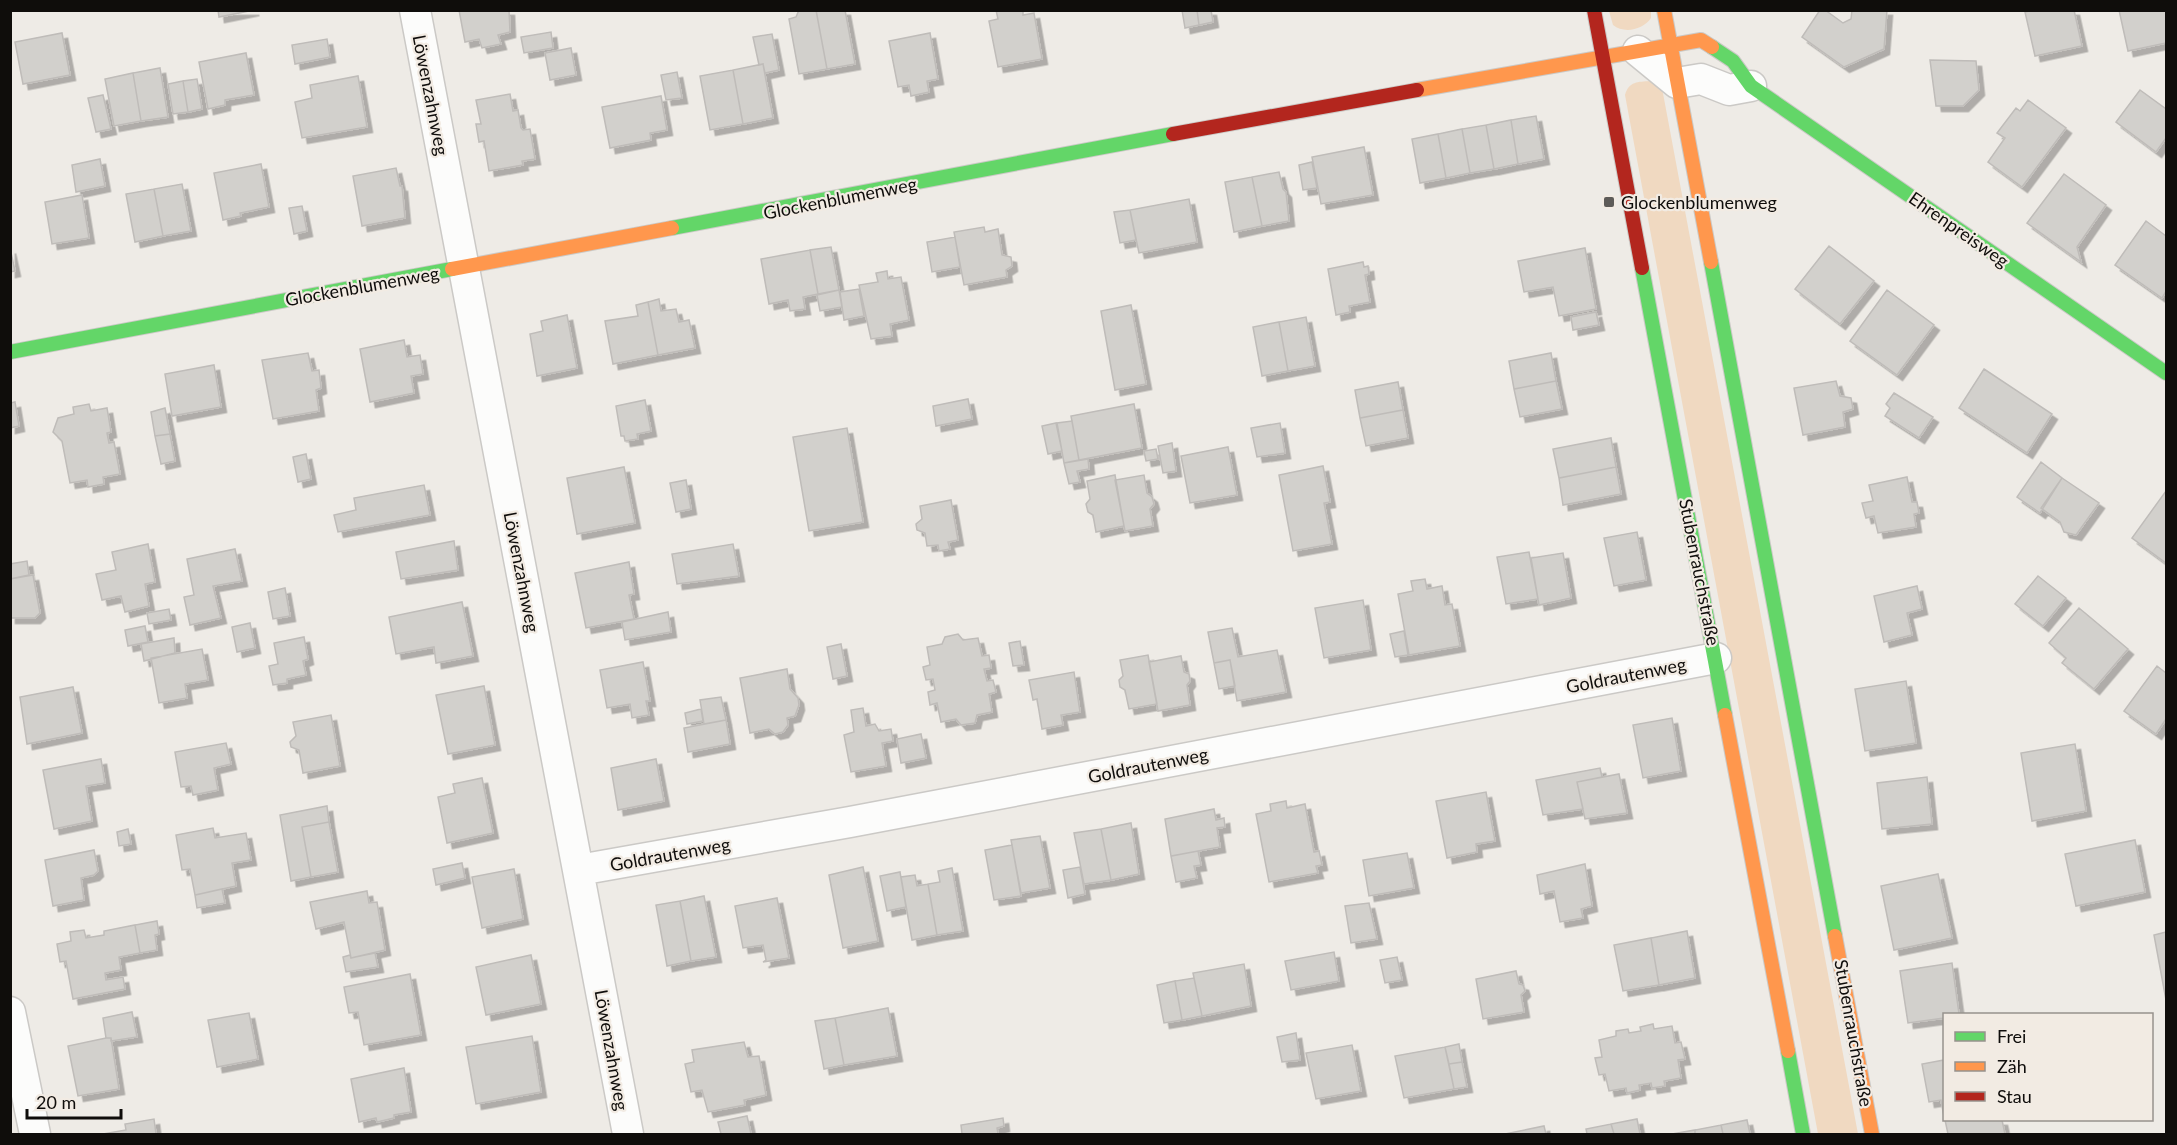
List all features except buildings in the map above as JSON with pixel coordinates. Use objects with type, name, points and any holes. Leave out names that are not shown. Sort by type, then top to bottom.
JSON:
[{"type":"street","name":"Löwenzahnweg","points":[[415,10],[628,1134]]},
{"type":"street","name":"Stubenrauchstraße","points":[[1594,10],[1803,1134]]},
{"type":"street","name":"Stubenrauchstraße","points":[[1664,10],[1789,674],[1872,1134]]},
{"type":"street","name":"Ehrenpreisweg","points":[[1669,45],[1701,40],[1733,61],[1751,86],[2166,373]]},
{"type":"street","name":"Glockenblumenweg","points":[[10,352],[1324,106],[1669,45]]},
{"type":"street","points":[[1638,51],[1677,83],[1701,79],[1729,90],[1751,86]]},
{"type":"street","name":"Goldrautenweg","points":[[579,870],[873,818],[1716,657]]},
{"type":"street","points":[[10,1012],[34,1134]]},
{"type":"shaded area","points":[[1609,11],[1651,11],[1651,18],[1638,28],[1622,29],[1613,25]]},
{"type":"shaded area","points":[[1650,81],[1662,88],[1858,1134],[1818,1134],[1625,95],[1632,85]]},
{"type":"traffic: fast","points":[[1712,47],[1733,61],[1751,86],[2166,373]]},
{"type":"traffic: fast","points":[[672,228],[1173,134]]},
{"type":"traffic: fast","points":[[1711,262],[1835,936]]},
{"type":"traffic: fast","points":[[1642,268],[1725,715]]},
{"type":"traffic: fast","points":[[10,352],[452,269]]},
{"type":"traffic: fast","points":[[1788,1051],[1803,1134]]},
{"type":"traffic: slow","points":[[1664,10],[1711,262]]},
{"type":"traffic: slow","points":[[1417,90],[1701,40],[1712,47]]},
{"type":"traffic: slow","points":[[452,269],[672,228]]},
{"type":"traffic: slow","points":[[1725,715],[1788,1051]]},
{"type":"traffic: slow","points":[[1835,936],[1872,1134]]},
{"type":"traffic: jam","points":[[1594,10],[1642,268]]},
{"type":"traffic: jam","points":[[1173,134],[1417,90]]},
{"type":"place","name":"Glockenblumenweg","points":[[1609,202]]}]
